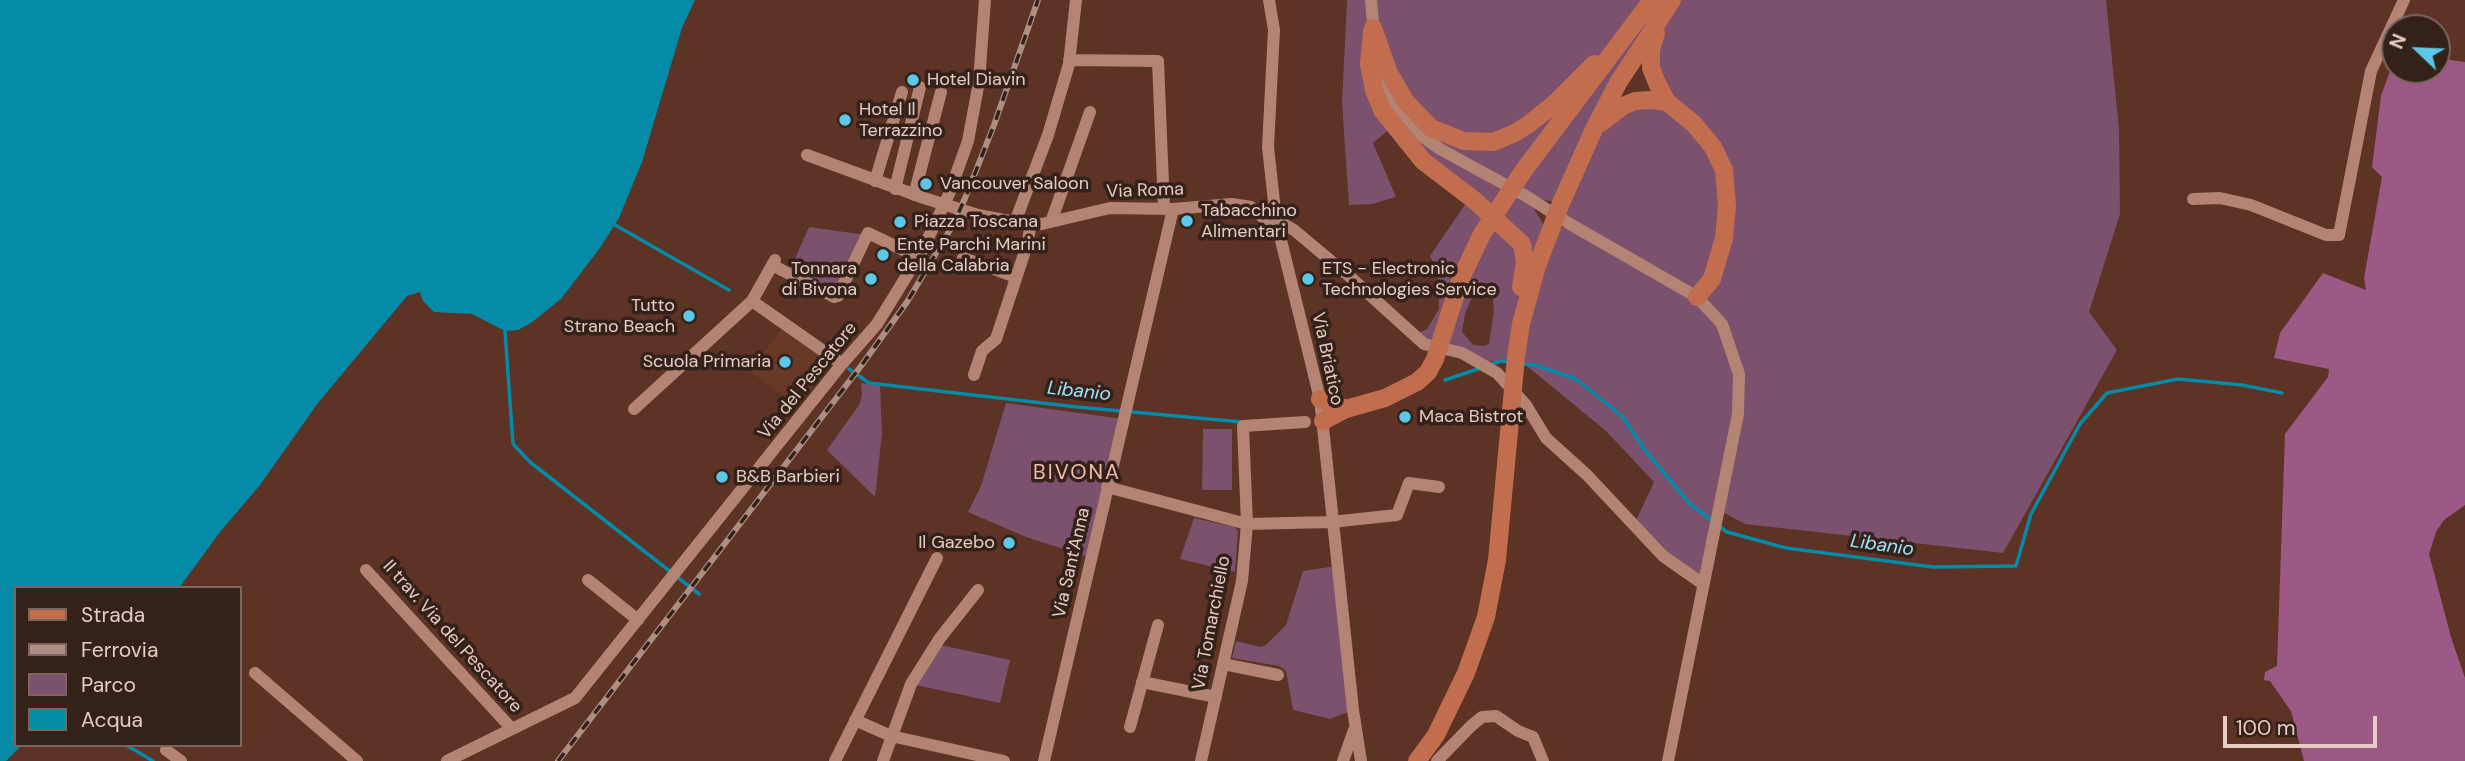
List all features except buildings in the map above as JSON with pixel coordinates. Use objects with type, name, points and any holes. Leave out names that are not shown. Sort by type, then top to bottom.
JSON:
[{"type":"main road","points":[[1314,422],[1385,398],[1418,382],[1428,372],[1436,359],[1447,316],[1461,278],[1482,234],[1524,170],[1652,0]]},
{"type":"main road","points":[[1418,761],[1436,734],[1460,685],[1486,617],[1497,560],[1521,324],[1549,234],[1595,127],[1618,83],[1672,0]]},
{"type":"main road","points":[[1660,16],[1651,50],[1651,68],[1667,102],[1694,124],[1713,147],[1724,170],[1727,206],[1724,238],[1712,279],[1698,297]]},
{"type":"main road","points":[[1373,28],[1397,89],[1418,118],[1445,135],[1464,141],[1493,142],[1530,124],[1631,29]]},
{"type":"main road","points":[[1373,28],[1369,64],[1374,90],[1382,110],[1423,160],[1474,200],[1522,244],[1525,262],[1517,308],[1521,324]]},
{"type":"main road","points":[[1595,127],[1623,106],[1635,101],[1667,102]]},
{"type":"main road","points":[[1320,399],[1346,409]]},
{"type":"street","name":"Via del Pescatore","points":[[447,761],[575,698],[842,364],[877,324],[918,257],[947,199],[968,141],[979,82],[985,0]]},
{"type":"street","points":[[1015,222],[1048,135],[1069,60],[1076,0]]},
{"type":"street","name":"Via Briatico","points":[[1269,0],[1274,30],[1268,147],[1277,225],[1320,399],[1314,422],[1331,522],[1361,761]]},
{"type":"street","points":[[1371,0],[1382,80],[1399,114],[1412,129],[1440,149],[1698,297],[1722,324],[1739,374],[1738,414],[1668,761]]},
{"type":"street","points":[[2193,199],[2220,198],[2251,205],[2326,235],[2339,235],[2371,71],[2403,0]]},
{"type":"street","name":"Via Sant'Anna","points":[[1044,761],[1169,209],[1158,61],[1069,60]]},
{"type":"street","points":[[895,189],[920,87]]},
{"type":"street","points":[[875,181],[902,92]]},
{"type":"street","points":[[914,195],[941,92]]},
{"type":"street","points":[[1051,222],[1090,112]]},
{"type":"street","name":"Via Roma","points":[[807,155],[914,195],[947,199],[978,215],[1031,224],[1110,208],[1169,209],[1233,204],[1251,207],[1277,225],[1294,230],[1424,344],[1462,354],[1492,370],[1526,405],[1546,438],[1587,475],[1663,556],[1703,584]]},
{"type":"street","points":[[974,375],[982,351],[996,339],[1031,224]]},
{"type":"street","points":[[634,410],[752,301],[774,262],[834,297],[838,296],[868,233],[918,257]]},
{"type":"street","points":[[963,258],[1016,277]]},
{"type":"street","points":[[752,301],[842,364]]},
{"type":"street","name":"Via Tomarchiello","points":[[1201,761],[1242,581],[1247,524],[1243,426],[1314,422]]},
{"type":"street","points":[[1107,487],[1247,524],[1331,522],[1397,515],[1409,483],[1439,487]]},
{"type":"street","points":[[835,761],[937,558]]},
{"type":"street","name":"II trav. Via del Pescatore","points":[[366,570],[512,729]]},
{"type":"street","points":[[588,580],[638,620]]},
{"type":"street","points":[[883,761],[911,684],[940,638],[978,590]]},
{"type":"street","points":[[1130,727],[1158,625]]},
{"type":"street","points":[[1223,664],[1278,675]]},
{"type":"street","points":[[255,673],[356,761]]},
{"type":"street","points":[[1142,682],[1216,697]]},
{"type":"street","points":[[1437,761],[1482,717],[1496,716],[1518,731],[1533,737],[1542,761]]},
{"type":"street","points":[[855,720],[891,736],[1004,761]]},
{"type":"street","points":[[1343,761],[1355,727]]},
{"type":"street","points":[[166,750],[181,761]]},
{"type":"shaded area","points":[[2451,60],[2465,62],[2465,505],[2444,520],[2436,532],[2429,554],[2465,678],[2465,761],[2304,761],[2291,711],[2270,681],[2264,680],[2265,672],[2277,666],[2285,434],[2328,377],[2329,369],[2274,358],[2280,333],[2323,273],[2366,290],[2364,278],[2382,177],[2372,167],[2381,96],[2385,84],[2451,84]]},
{"type":"shaded area","points":[[782,328],[823,356],[817,365],[825,371],[798,405],[750,372]]},
{"type":"green space","points":[[1347,0],[2106,0],[2119,129],[2120,214],[2089,312],[2117,350],[2003,553],[1745,524],[1719,510],[1703,584],[1634,525],[1654,482],[1606,431],[1516,357],[1478,362],[1414,335],[1427,329],[1439,309],[1438,272],[1430,256],[1466,203],[1390,129],[1373,143],[1396,197],[1372,204],[1349,205],[1342,103]],"holes":[[[1651,50],[1666,102],[1651,100],[1596,125]],[[1527,197],[1561,203],[1570,224],[1549,234]],[[1491,283],[1494,310],[1489,344],[1484,346],[1473,345],[1462,332],[1465,314],[1476,287]]]},
{"type":"green space","points":[[809,227],[866,235],[838,296],[788,274]]},
{"type":"green space","points":[[861,383],[880,386],[882,434],[875,497],[827,450],[859,405]]},
{"type":"green space","points":[[1006,403],[1123,419],[1091,558],[1026,537],[968,512],[981,486]]},
{"type":"green space","points":[[1203,429],[1232,429],[1232,490],[1202,490]]},
{"type":"green space","points":[[1194,518],[1235,527],[1238,531],[1235,572],[1180,559]]},
{"type":"green space","points":[[1336,566],[1353,710],[1330,719],[1293,710],[1286,671],[1279,666],[1232,658],[1236,641],[1261,647],[1286,625],[1303,571]]},
{"type":"green space","points":[[936,644],[1010,660],[1000,703],[911,684]]},
{"type":"water","points":[[0,0],[695,0],[682,28],[642,162],[619,218],[561,299],[531,323],[518,330],[505,331],[472,314],[434,312],[423,301],[420,292],[407,296],[318,403],[260,485],[220,532],[180,586],[14,586],[14,747],[20,747],[6,761],[0,761]]},
{"type":"waterway","name":"Libanio","points":[[615,225],[729,290]]},
{"type":"waterway","points":[[505,331],[513,444],[530,462],[699,594]]},
{"type":"waterway","name":"Libanio","points":[[1492,364],[1511,362]]},
{"type":"waterway","name":"Libanio","points":[[1522,364],[1535,365],[1576,379],[1622,416],[1644,449],[1691,505],[1713,521]]},
{"type":"waterway","name":"Libanio","points":[[1445,380],[1481,368]]},
{"type":"waterway","name":"Libanio","points":[[849,369],[869,383],[1077,407],[1242,422]]},
{"type":"waterway","name":"Libanio","points":[[1719,526],[1727,532],[1786,548],[1933,567],[2016,566],[2031,514],[2080,424],[2107,393],[2178,379],[2242,385],[2282,393]]},
{"type":"waterway","points":[[129,747],[153,761]]},
{"type":"railway","points":[[558,761],[861,366],[907,302],[954,223],[966,196],[1038,0]]},
{"type":"place","name":"Hotel Diavin","points":[[913,80]]},
{"type":"place","name":"Hotel Il Terrazzino","points":[[845,120]]},
{"type":"place","name":"Vancouver Saloon","points":[[926,184]]},
{"type":"place","name":"Tabacchino Alimentari","points":[[1187,221]]},
{"type":"place","name":"Piazza Toscana","points":[[900,222]]},
{"type":"place","name":"Ente Parchi Marini della Calabria","points":[[883,255]]},
{"type":"place","name":"Tonnara di Bivona","points":[[871,279]]},
{"type":"place","name":"ETS - Electronic Technologies Service","points":[[1308,279]]},
{"type":"place","name":"Tutto Strano Beach","points":[[689,316]]},
{"type":"place","name":"Scuola Primaria","points":[[785,362]]},
{"type":"place","name":"Maca Bistrot","points":[[1405,417]]},
{"type":"place","name":"B&B Barbieri","points":[[722,477]]},
{"type":"place","name":"Il Gazebo","points":[[1009,543]]},
{"type":"district","name":"BIVONA","points":[[1077,473]]}]
